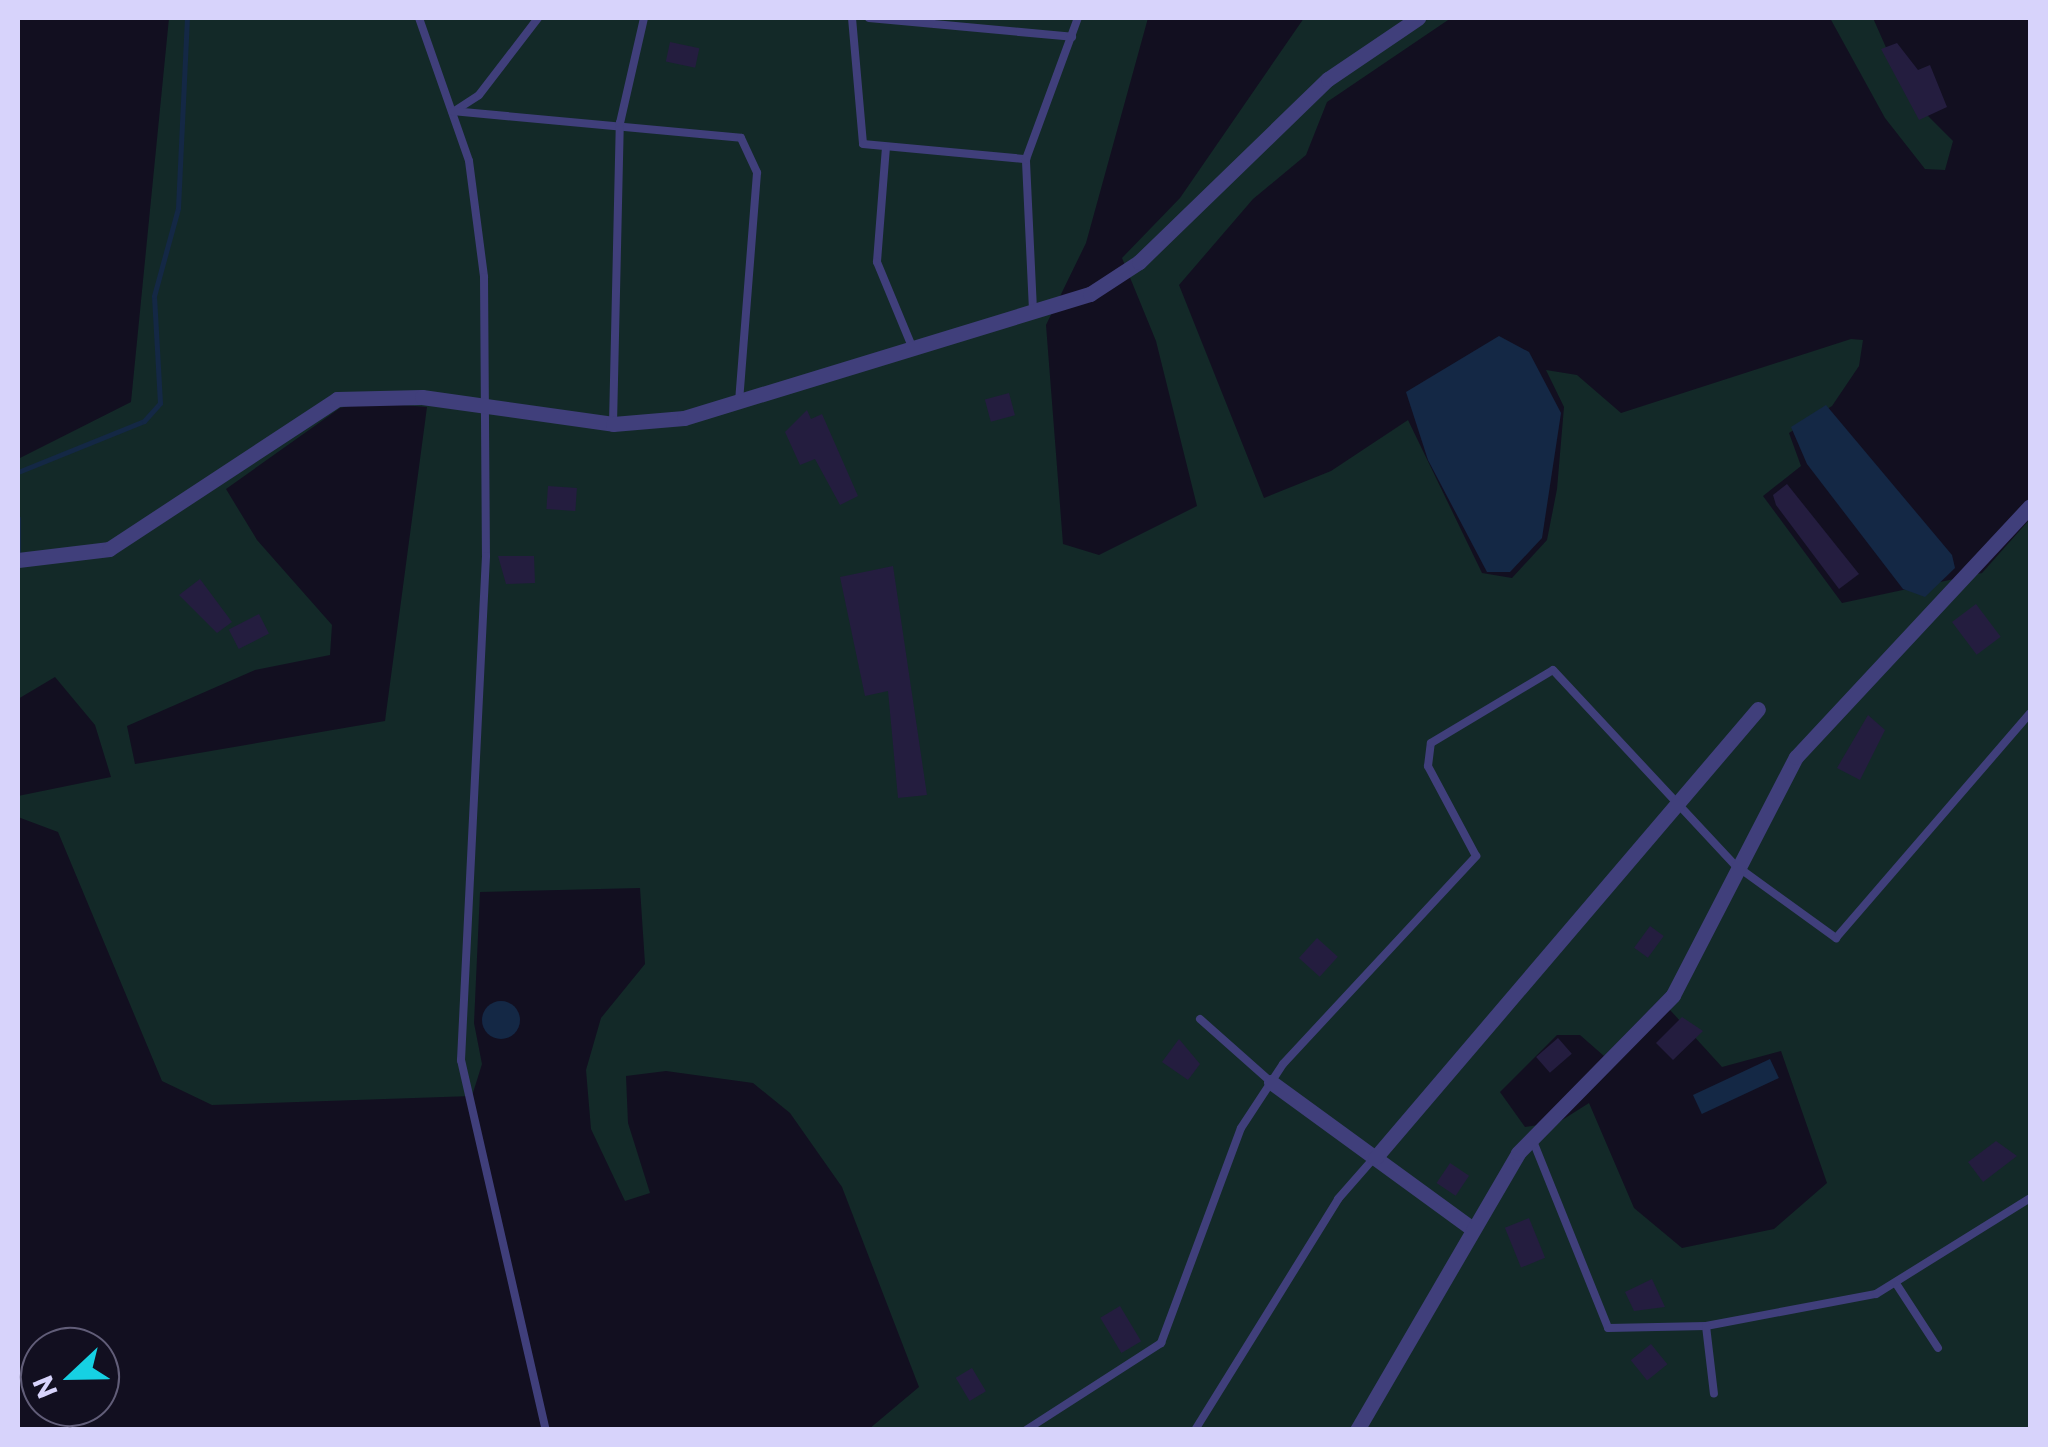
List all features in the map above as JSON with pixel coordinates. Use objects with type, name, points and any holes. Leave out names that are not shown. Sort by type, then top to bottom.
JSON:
[{"type":"street","points":[[18,560],[109,549],[338,399],[364,393],[613,424],[739,402],[1033,315],[1090,294],[1140,262],[1328,79],[1418,18]]},
{"type":"street","points":[[1357,1430],[1471,1228],[1531,1137],[1673,995],[1736,865],[1796,757],[2030,506]]},
{"type":"street","points":[[1374,1158],[1674,802],[1758,709]]},
{"type":"street","points":[[1271,1082],[1471,1228]]},
{"type":"lane","points":[[420,18],[452,111],[479,214],[486,556],[461,1060],[546,1430]]},
{"type":"lane","points":[[452,111],[479,95],[538,18]]},
{"type":"lane","points":[[613,424],[620,123],[644,18]]},
{"type":"lane","points":[[852,18],[857,130],[862,144],[1026,158]]},
{"type":"lane","points":[[869,18],[1072,37]]},
{"type":"lane","points":[[1033,315],[1026,158],[1078,18]]},
{"type":"lane","points":[[452,111],[726,132],[754,153],[739,402]]},
{"type":"lane","points":[[886,147],[878,262],[914,350]]},
{"type":"lane","points":[[1026,1430],[1162,1343],[1241,1128],[1271,1082],[1476,856],[1428,766],[1432,743],[1554,670],[1736,865],[1836,938],[2030,713]]},
{"type":"lane","points":[[1200,1019],[1271,1082]]},
{"type":"lane","points":[[1531,1137],[1608,1328],[1706,1326],[1897,1285],[2030,1198]]},
{"type":"lane","points":[[1195,1430],[1338,1199],[1374,1158]]},
{"type":"lane","points":[[1897,1285],[1938,1348]]},
{"type":"lane","points":[[1706,1326],[1714,1394]]},
{"type":"green space","points":[[169,18],[1148,18],[1086,243],[1046,325],[1063,544],[1099,555],[1197,506],[1156,341],[1122,258],[1180,198],[1304,18],[1451,18],[1327,102],[1306,155],[1253,199],[1179,285],[1264,498],[1331,471],[1408,420],[1482,573],[1512,578],[1547,540],[1557,489],[1564,407],[1546,370],[1577,375],[1621,413],[1851,339],[1863,340],[1859,366],[1832,406],[1789,433],[1801,466],[1763,496],[1842,603],[1982,573],[2030,519],[2030,1429],[869,1429],[919,1387],[842,1187],[790,1113],[753,1083],[666,1071],[626,1076],[628,1123],[650,1193],[625,1201],[591,1129],[586,1070],[601,1018],[645,964],[640,888],[480,892],[474,1023],[482,1064],[472,1096],[212,1105],[162,1081],[58,832],[18,817],[18,796],[111,777],[95,725],[55,677],[18,699],[18,459],[131,402]],"holes":[[[365,402],[427,407],[385,721],[135,764],[127,726],[255,670],[330,655],[332,625],[257,540],[226,489],[340,408]],[[1660,999],[1722,1067],[1781,1051],[1827,1183],[1774,1229],[1682,1248],[1634,1208],[1589,1103],[1559,1122],[1525,1127],[1500,1092],[1557,1035],[1580,1035],[1604,1056]]]},
{"type":"green space","points":[[1830,18],[1873,18],[1907,95],[1953,141],[1945,170],[1925,169],[1885,118]]},
{"type":"water","points":[[1499,336],[1529,352],[1561,413],[1542,538],[1510,572],[1487,572],[1428,460],[1406,392]]},
{"type":"water","points":[[1826,405],[1952,555],[1955,568],[1925,597],[1903,589],[1807,464],[1791,427]]},
{"type":"water","points":[[501,1001],[515,1006],[520,1020],[515,1034],[501,1039],[487,1034],[482,1020],[487,1006]]},
{"type":"water","points":[[1770,1059],[1779,1078],[1702,1114],[1693,1095]]},
{"type":"building","points":[[670,42],[699,48],[695,68],[666,62]]},
{"type":"building","points":[[1897,43],[1918,70],[1930,65],[1947,107],[1919,120],[1881,49]]},
{"type":"building","points":[[1009,393],[1015,415],[991,422],[985,399]]},
{"type":"building","points":[[807,410],[811,419],[822,414],[858,496],[840,505],[815,459],[800,465],[785,432]]},
{"type":"building","points":[[1787,484],[1859,574],[1839,589],[1776,505],[1773,495]]},
{"type":"building","points":[[548,486],[577,488],[575,511],[546,509]]},
{"type":"building","points":[[498,556],[534,556],[535,583],[506,584]]},
{"type":"building","points":[[893,566],[927,795],[898,798],[888,691],[865,696],[840,577]]},
{"type":"building","points":[[200,579],[232,622],[217,633],[179,595]]},
{"type":"building","points":[[1976,604],[2001,637],[1977,655],[1952,622]]},
{"type":"building","points":[[259,614],[269,634],[239,649],[229,629]]},
{"type":"building","points":[[1868,715],[1885,730],[1860,780],[1837,768]]},
{"type":"building","points":[[1650,926],[1664,936],[1648,958],[1634,948]]},
{"type":"building","points":[[1317,938],[1338,957],[1320,977],[1299,958]]},
{"type":"building","points":[[1682,1017],[1703,1031],[1673,1060],[1656,1043]]},
{"type":"building","points":[[1558,1038],[1572,1054],[1550,1073],[1536,1057]]},
{"type":"building","points":[[1179,1039],[1200,1064],[1188,1080],[1162,1062]]},
{"type":"building","points":[[1996,1141],[2017,1156],[1983,1182],[1968,1162]]},
{"type":"building","points":[[1450,1163],[1469,1176],[1456,1196],[1437,1183]]},
{"type":"building","points":[[1529,1218],[1545,1258],[1521,1268],[1505,1228]]},
{"type":"building","points":[[1652,1279],[1665,1307],[1634,1311],[1625,1292]]},
{"type":"building","points":[[1120,1306],[1141,1341],[1121,1353],[1100,1318]]},
{"type":"building","points":[[1651,1344],[1667,1364],[1647,1381],[1631,1360]]},
{"type":"building","points":[[972,1368],[986,1391],[970,1401],[956,1378]]},
{"type":"waterway","points":[[18,472],[144,421],[160,403],[154,296],[178,208],[187,18]]},
{"type":"waterway","points":[[18,518],[18,555]]}]
